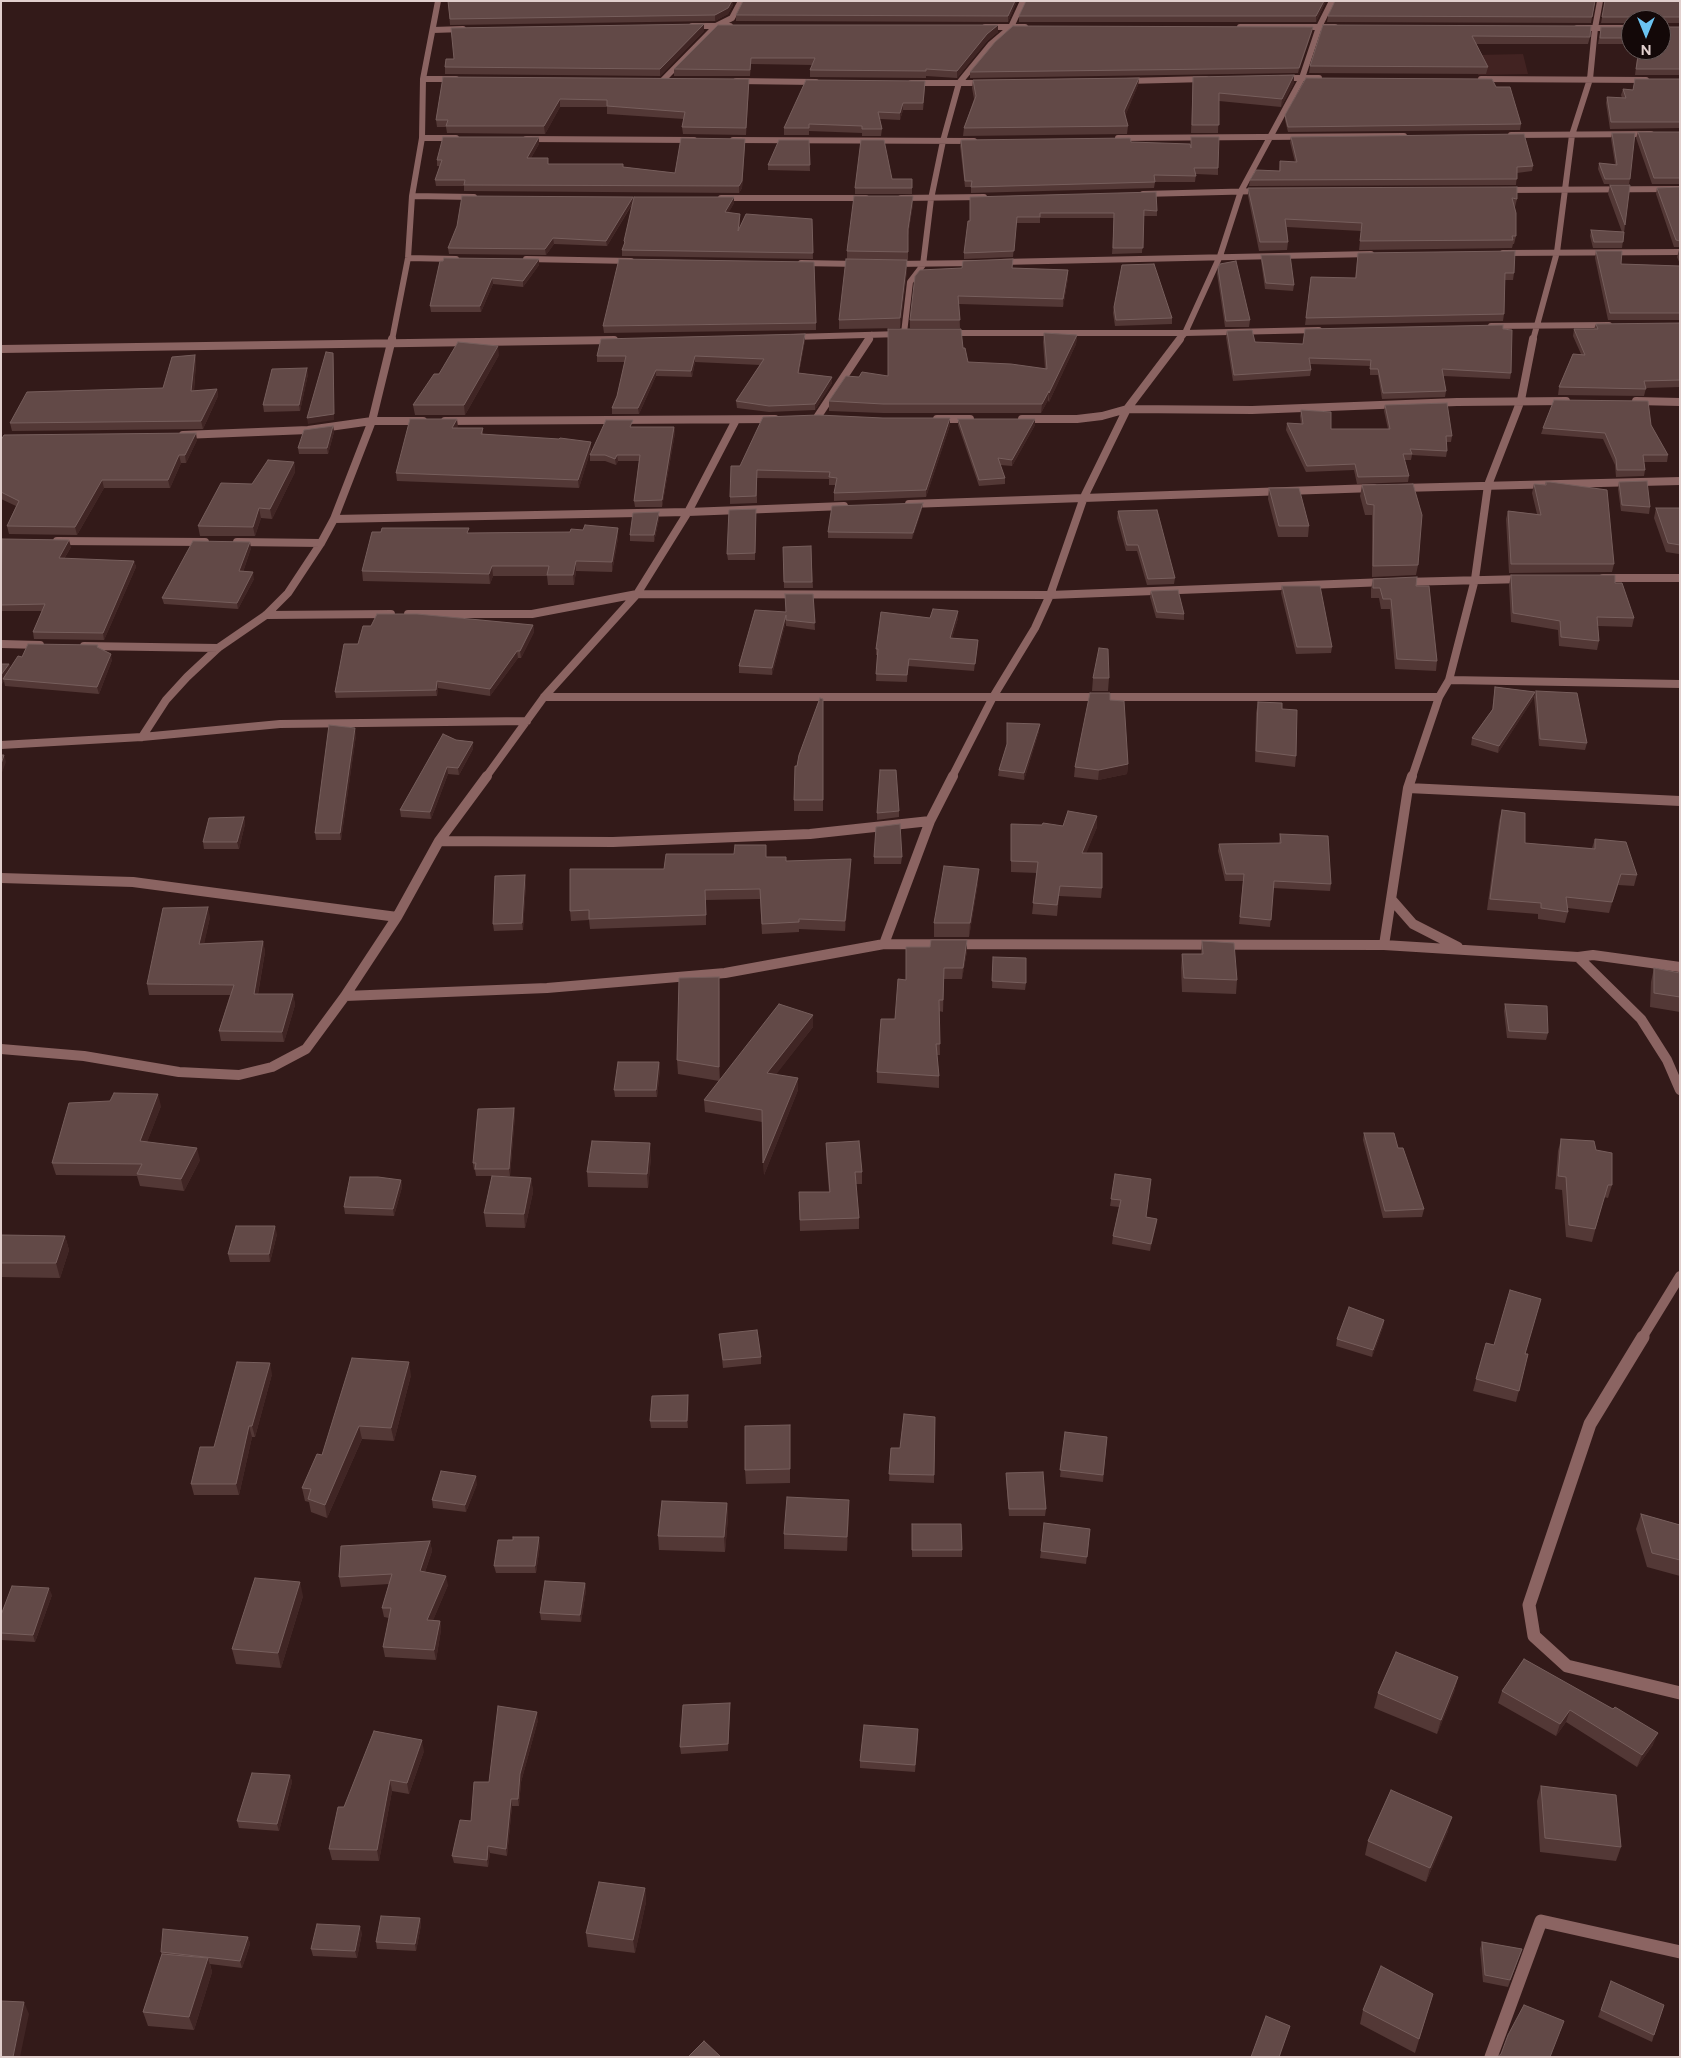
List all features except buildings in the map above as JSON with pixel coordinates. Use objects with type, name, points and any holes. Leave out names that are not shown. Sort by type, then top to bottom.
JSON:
[{"type":"street","points":[[142,737],[166,700],[187,677],[218,648],[266,615],[288,593],[321,543],[334,519],[372,421],[408,258],[412,196],[422,138],[423,79],[438,1]]},
{"type":"street","points":[[663,80],[716,26],[732,18],[741,1]]},
{"type":"street","points":[[904,334],[910,282],[923,265],[931,198],[943,141],[959,83],[991,44],[1011,27],[1023,1]]},
{"type":"street","points":[[884,944],[930,821],[993,697],[1035,628],[1050,595],[1084,497],[1128,409],[1185,333],[1220,256],[1241,191],[1302,78],[1319,27],[1332,1]]},
{"type":"street","points":[[1384,945],[1408,788],[1439,697],[1448,680],[1475,579],[1488,485],[1521,400],[1536,325],[1557,252],[1572,135],[1590,79],[1595,28],[1600,1]]},
{"type":"street","points":[[686,26],[736,26]]},
{"type":"street","points":[[982,27],[1031,27]]},
{"type":"street","points":[[1230,27],[1339,27]]},
{"type":"street","points":[[1565,28],[1621,28]]},
{"type":"street","points":[[432,30],[472,29]]},
{"type":"street","points":[[1273,78],[1331,78]]},
{"type":"street","points":[[423,79],[463,79]]},
{"type":"street","points":[[1116,81],[1214,79]]},
{"type":"street","points":[[1476,79],[1650,80]]},
{"type":"street","points":[[653,80],[673,80]]},
{"type":"street","points":[[732,81],[821,82]]},
{"type":"street","points":[[900,83],[988,83]]},
{"type":"street","points":[[1503,135],[1660,134]]},
{"type":"street","points":[[1111,139],[1416,136]]},
{"type":"street","points":[[422,138],[461,138]]},
{"type":"street","points":[[520,139],[697,140]]},
{"type":"street","points":[[727,140],[983,141]]},
{"type":"street","points":[[1497,190],[1680,189]]},
{"type":"street","points":[[1135,194],[1271,191]]},
{"type":"street","points":[[412,196],[482,197]]},
{"type":"street","points":[[891,198],[989,197]]},
{"type":"street","points":[[711,198],[871,198]]},
{"type":"street","points":[[1498,253],[1680,252]]},
{"type":"street","points":[[992,263],[1220,256],[1379,254]]},
{"type":"street","points":[[408,258],[468,259]]},
{"type":"street","points":[[517,259],[636,261]]},
{"type":"street","points":[[794,263],[864,264]]},
{"type":"street","points":[[883,264],[982,263]]},
{"type":"street","points":[[1487,326],[1613,325]]},
{"type":"street","points":[[943,333],[1185,333],[1331,330]]},
{"type":"street","points":[[784,337],[914,334]]},
{"type":"street","points":[[818,416],[872,335]]},
{"type":"street","points":[[1,349],[626,340]]},
{"type":"street","points":[[1009,419],[1077,419],[1102,416],[1128,409],[1252,410],[1521,400],[1570,401]]},
{"type":"street","points":[[1630,401],[1680,402]]},
{"type":"street","points":[[809,417],[828,417]]},
{"type":"street","points":[[441,421],[736,420],[782,418]]},
{"type":"street","points":[[932,419],[980,419]]},
{"type":"street","points":[[1,1049],[84,1056],[179,1072],[239,1074],[272,1067],[306,1049],[345,996],[396,917],[439,841],[544,697],[637,594],[688,512],[736,420]]},
{"type":"street","points":[[171,435],[240,434],[308,430],[372,421],[431,421]]},
{"type":"street","points":[[1390,488],[1680,481]]},
{"type":"street","points":[[896,504],[1380,488]]},
{"type":"street","points":[[334,519],[688,512],[856,506]]},
{"type":"street","points":[[51,541],[211,542]]},
{"type":"street","points":[[231,542],[321,543]]},
{"type":"street","points":[[1592,578],[1680,578]]},
{"type":"street","points":[[266,615],[532,614],[637,594],[1050,595],[1475,579],[1534,579]]},
{"type":"street","points":[[1,644],[51,645]]},
{"type":"street","points":[[70,645],[218,648]]},
{"type":"street","points":[[1448,680],[1680,684]]},
{"type":"street","points":[[544,697],[1439,697]]},
{"type":"street","points":[[1,745],[142,737],[280,724],[528,721]]},
{"type":"street","points":[[1408,788],[1680,801]]},
{"type":"street","points":[[439,841],[633,841],[810,834],[930,821]]},
{"type":"street","points":[[1,878],[133,882],[396,917]]},
{"type":"street","points":[[1392,900],[1413,924],[1461,949]]},
{"type":"street","points":[[345,996],[547,988],[725,973],[884,944],[1384,945],[1578,957],[1593,955],[1680,967]]},
{"type":"street","points":[[1578,957],[1641,1019],[1667,1060],[1680,1090]]},
{"type":"street","points":[[1680,1276],[1590,1424],[1529,1605],[1534,1636],[1567,1666],[1680,1693]]},
{"type":"street","points":[[1490,2057],[1541,1921],[1680,1952]]},
{"type":"shaded area","points":[[1523,54],[1528,74],[1478,75],[1477,55]]}]
